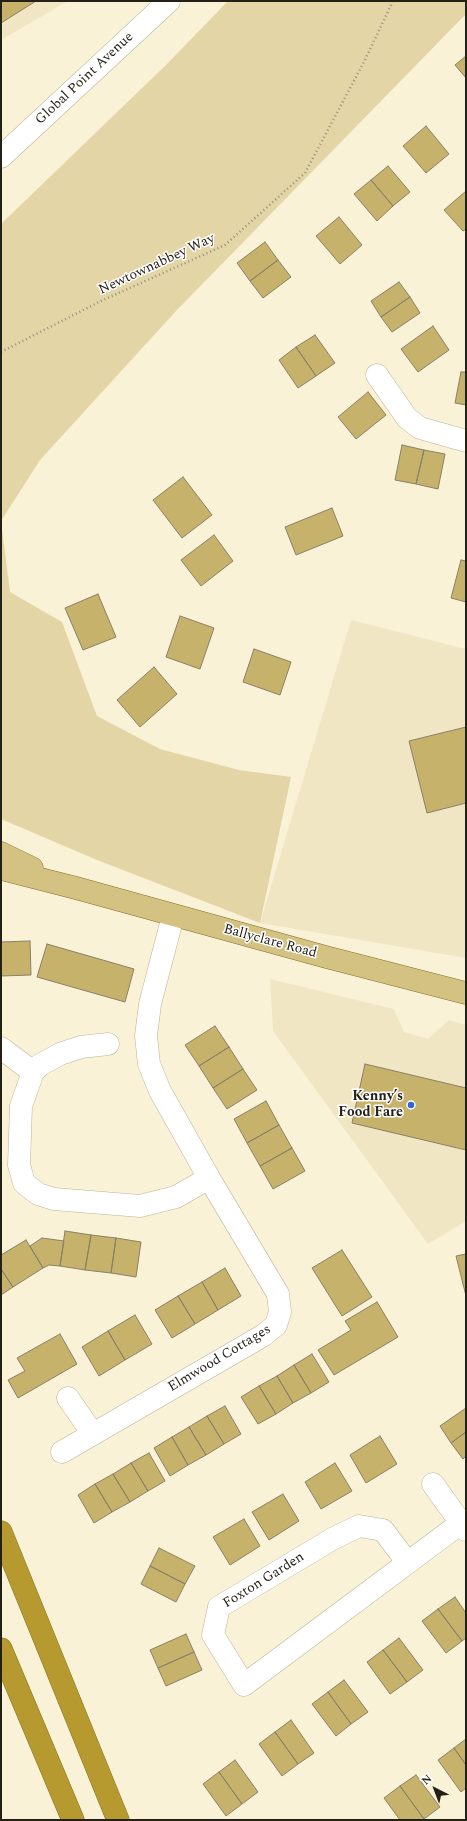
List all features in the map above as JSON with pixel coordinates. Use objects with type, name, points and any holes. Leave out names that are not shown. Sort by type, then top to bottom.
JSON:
[{"type":"highway","points":[[1,1532],[118,1820]]},
{"type":"highway","points":[[1,1649],[73,1820]]},
{"type":"main road","name":"Ballyclare Road","points":[[1,853],[76,888]]},
{"type":"main road","name":"Ballyclare Road","points":[[1,870],[76,888],[173,916],[466,993]]},
{"type":"street","name":"Global Point Avenue","points":[[1,157],[169,1]]},
{"type":"street","points":[[377,375],[407,418],[420,428],[466,441]]},
{"type":"street","name":"Elmwood Cottages","points":[[62,1452],[264,1335],[276,1325],[280,1312],[278,1294],[209,1178],[160,1091],[149,1064],[146,1036],[150,1004],[173,916]]},
{"type":"street","points":[[108,1044],[81,1047],[60,1054],[40,1065],[34,1072],[21,1106],[19,1165],[24,1183],[38,1194],[54,1199],[140,1206],[176,1197],[209,1178]]},
{"type":"street","points":[[1,1048],[34,1072]]},
{"type":"street","points":[[68,1398],[93,1434]]},
{"type":"street","points":[[434,1484],[463,1526]]},
{"type":"street","name":"Foxton Garden","points":[[407,1562],[383,1530],[359,1526],[334,1538],[219,1606],[213,1635],[244,1685],[407,1562],[463,1526]]},
{"type":"path","name":"Newtownabbey Way","points":[[1,352],[101,301],[225,245],[231,240],[305,173],[365,60],[393,1]]},
{"type":"shaded area","points":[[1,1],[68,1],[1,40]]},
{"type":"shaded area","points":[[228,1],[466,1],[466,14],[176,311],[40,460],[1,521],[1,224],[167,64]]},
{"type":"shaded area","points":[[1,521],[10,592],[62,622],[97,716],[160,749],[239,770],[291,777],[260,923],[97,860],[1,819]]},
{"type":"shaded area","points":[[351,620],[466,649],[466,958],[260,923]]},
{"type":"shaded area","points":[[270,979],[394,1009],[404,1032],[428,1039],[449,1020],[466,1025],[466,1221],[428,1244],[273,1031]]},
{"type":"building","points":[[1,1],[36,1],[1,23]]},
{"type":"building","points":[[466,56],[466,78],[455,65]]},
{"type":"building","points":[[426,126],[449,154],[426,173],[403,146]]},
{"type":"building","points":[[388,166],[410,192],[393,206],[371,180]]},
{"type":"building","points":[[371,180],[393,206],[377,221],[354,194]]},
{"type":"building","points":[[466,191],[466,229],[463,231],[444,210]]},
{"type":"building","points":[[339,217],[362,245],[340,264],[316,236]]},
{"type":"building","points":[[265,242],[278,260],[250,281],[237,263]]},
{"type":"building","points":[[278,260],[291,277],[263,298],[250,281]]},
{"type":"building","points":[[399,282],[410,297],[381,317],[371,301]]},
{"type":"building","points":[[410,297],[420,313],[392,332],[381,317]]},
{"type":"building","points":[[433,326],[449,350],[418,372],[401,349]]},
{"type":"building","points":[[315,335],[335,363],[316,376],[296,347]]},
{"type":"building","points":[[296,347],[316,376],[298,388],[279,360]]},
{"type":"building","points":[[461,372],[466,372],[466,405],[455,403]]},
{"type":"building","points":[[368,392],[386,415],[356,439],[338,417]]},
{"type":"building","points":[[402,445],[424,450],[416,484],[395,480]]},
{"type":"building","points":[[424,450],[445,454],[438,489],[416,484]]},
{"type":"building","points":[[183,477],[212,515],[182,538],[153,500]]},
{"type":"building","points":[[332,508],[343,536],[296,555],[285,527]]},
{"type":"building","points":[[214,535],[233,561],[201,586],[181,560]]},
{"type":"building","points":[[461,560],[466,561],[466,602],[451,598]]},
{"type":"building","points":[[98,594],[116,637],[83,650],[65,608]]},
{"type":"building","points":[[180,616],[214,628],[200,669],[166,657]]},
{"type":"building","points":[[254,649],[291,662],[280,695],[243,682]]},
{"type":"building","points":[[154,667],[177,694],[140,727],[117,700]]},
{"type":"building","points":[[466,727],[466,803],[427,813],[409,741]]},
{"type":"building","points":[[30,941],[31,975],[1,976],[1,942]]},
{"type":"building","points":[[47,944],[134,969],[125,1002],[37,977]]},
{"type":"building","points":[[215,1026],[229,1047],[199,1066],[185,1045]]},
{"type":"building","points":[[229,1047],[243,1069],[213,1088],[199,1066]]},
{"type":"building","name":"Kenny’s Food Fare","points":[[365,1064],[466,1088],[466,1150],[352,1123]]},
{"type":"building","points":[[243,1069],[257,1090],[227,1109],[213,1088]]},
{"type":"building","points":[[266,1101],[279,1125],[247,1143],[234,1119]]},
{"type":"building","points":[[279,1125],[292,1148],[260,1166],[247,1143]]},
{"type":"building","points":[[292,1148],[305,1171],[273,1189],[260,1166]]},
{"type":"building","points":[[65,1231],[91,1235],[85,1270],[60,1266]]},
{"type":"building","points":[[91,1235],[116,1238],[111,1273],[85,1270]]},
{"type":"building","points":[[42,1238],[64,1241],[60,1266],[49,1265],[43,1268],[30,1246]]},
{"type":"building","points":[[116,1238],[141,1242],[136,1277],[111,1273]]},
{"type":"building","points":[[26,1240],[43,1268],[13,1287],[1,1269],[1,1255]]},
{"type":"building","points":[[342,1250],[372,1297],[342,1316],[312,1268]]},
{"type":"building","points":[[466,1254],[466,1296],[456,1256]]},
{"type":"building","points":[[225,1268],[241,1296],[218,1310],[202,1282]]},
{"type":"building","points":[[1,1269],[13,1287],[1,1295]]},
{"type":"building","points":[[202,1282],[218,1310],[195,1324],[178,1296]]},
{"type":"building","points":[[178,1296],[195,1324],[172,1338],[155,1310]]},
{"type":"building","points":[[377,1302],[398,1337],[334,1375],[318,1350],[351,1330],[345,1321]]},
{"type":"building","points":[[135,1315],[152,1344],[125,1360],[108,1331]]},
{"type":"building","points":[[108,1331],[125,1360],[99,1376],[82,1347]]},
{"type":"building","points":[[60,1334],[77,1364],[18,1398],[8,1380],[25,1371],[17,1358]]},
{"type":"building","points":[[312,1354],[329,1382],[311,1393],[294,1365]]},
{"type":"building","points":[[294,1365],[311,1393],[293,1403],[277,1376]]},
{"type":"building","points":[[277,1376],[293,1403],[276,1414],[259,1386]]},
{"type":"building","points":[[259,1386],[276,1414],[258,1424],[241,1397]]},
{"type":"building","points":[[225,1406],[241,1434],[224,1444],[207,1416]]},
{"type":"building","points":[[466,1408],[466,1432],[451,1443],[440,1426]]},
{"type":"building","points":[[207,1416],[224,1444],[206,1455],[189,1427]]},
{"type":"building","points":[[189,1427],[206,1455],[188,1465],[172,1437]]},
{"type":"building","points":[[466,1432],[466,1456],[463,1459],[451,1443]]},
{"type":"building","points":[[380,1436],[397,1464],[366,1483],[350,1455]]},
{"type":"building","points":[[172,1437],[188,1465],[170,1476],[154,1448]]},
{"type":"building","points":[[149,1453],[165,1481],[148,1491],[131,1463]]},
{"type":"building","points":[[131,1463],[148,1491],[130,1502],[113,1474]]},
{"type":"building","points":[[335,1463],[352,1491],[321,1509],[305,1482]]},
{"type":"building","points":[[113,1474],[130,1502],[112,1512],[95,1484]]},
{"type":"building","points":[[95,1484],[112,1512],[94,1523],[78,1495]]},
{"type":"building","points":[[283,1494],[299,1521],[269,1540],[252,1512]]},
{"type":"building","points":[[244,1519],[260,1546],[230,1565],[213,1537]]},
{"type":"building","points":[[159,1548],[195,1566],[185,1584],[150,1566]]},
{"type":"building","points":[[150,1566],[185,1584],[176,1602],[141,1584]]},
{"type":"building","points":[[455,1597],[466,1613],[466,1638],[462,1641],[438,1609]]},
{"type":"building","points":[[438,1609],[462,1641],[446,1653],[422,1621]]},
{"type":"building","points":[[186,1634],[194,1652],[158,1668],[150,1650]]},
{"type":"building","points":[[399,1638],[423,1670],[407,1682],[383,1650]]},
{"type":"building","points":[[383,1650],[407,1682],[390,1694],[367,1662]]},
{"type":"building","points":[[194,1652],[202,1670],[166,1686],[158,1668]]},
{"type":"building","points":[[344,1680],[368,1712],[351,1724],[328,1692]]},
{"type":"building","points":[[328,1692],[351,1724],[336,1736],[312,1704]]},
{"type":"building","points":[[291,1720],[314,1753],[298,1764],[275,1732]]},
{"type":"building","points":[[275,1732],[298,1764],[282,1776],[259,1744]]},
{"type":"building","points":[[466,1739],[466,1765],[454,1748]]},
{"type":"building","points":[[454,1748],[466,1765],[466,1788],[461,1792],[438,1760]]},
{"type":"building","points":[[235,1760],[258,1792],[242,1804],[219,1772]]},
{"type":"building","points":[[219,1772],[242,1804],[226,1816],[203,1784]]},
{"type":"building","points":[[416,1775],[440,1807],[424,1819],[400,1786]]},
{"type":"building","points":[[400,1786],[424,1819],[400,1820],[384,1798]]},
{"type":"place","name":"Kenny’s Food Fare","points":[[411,1105]]}]
